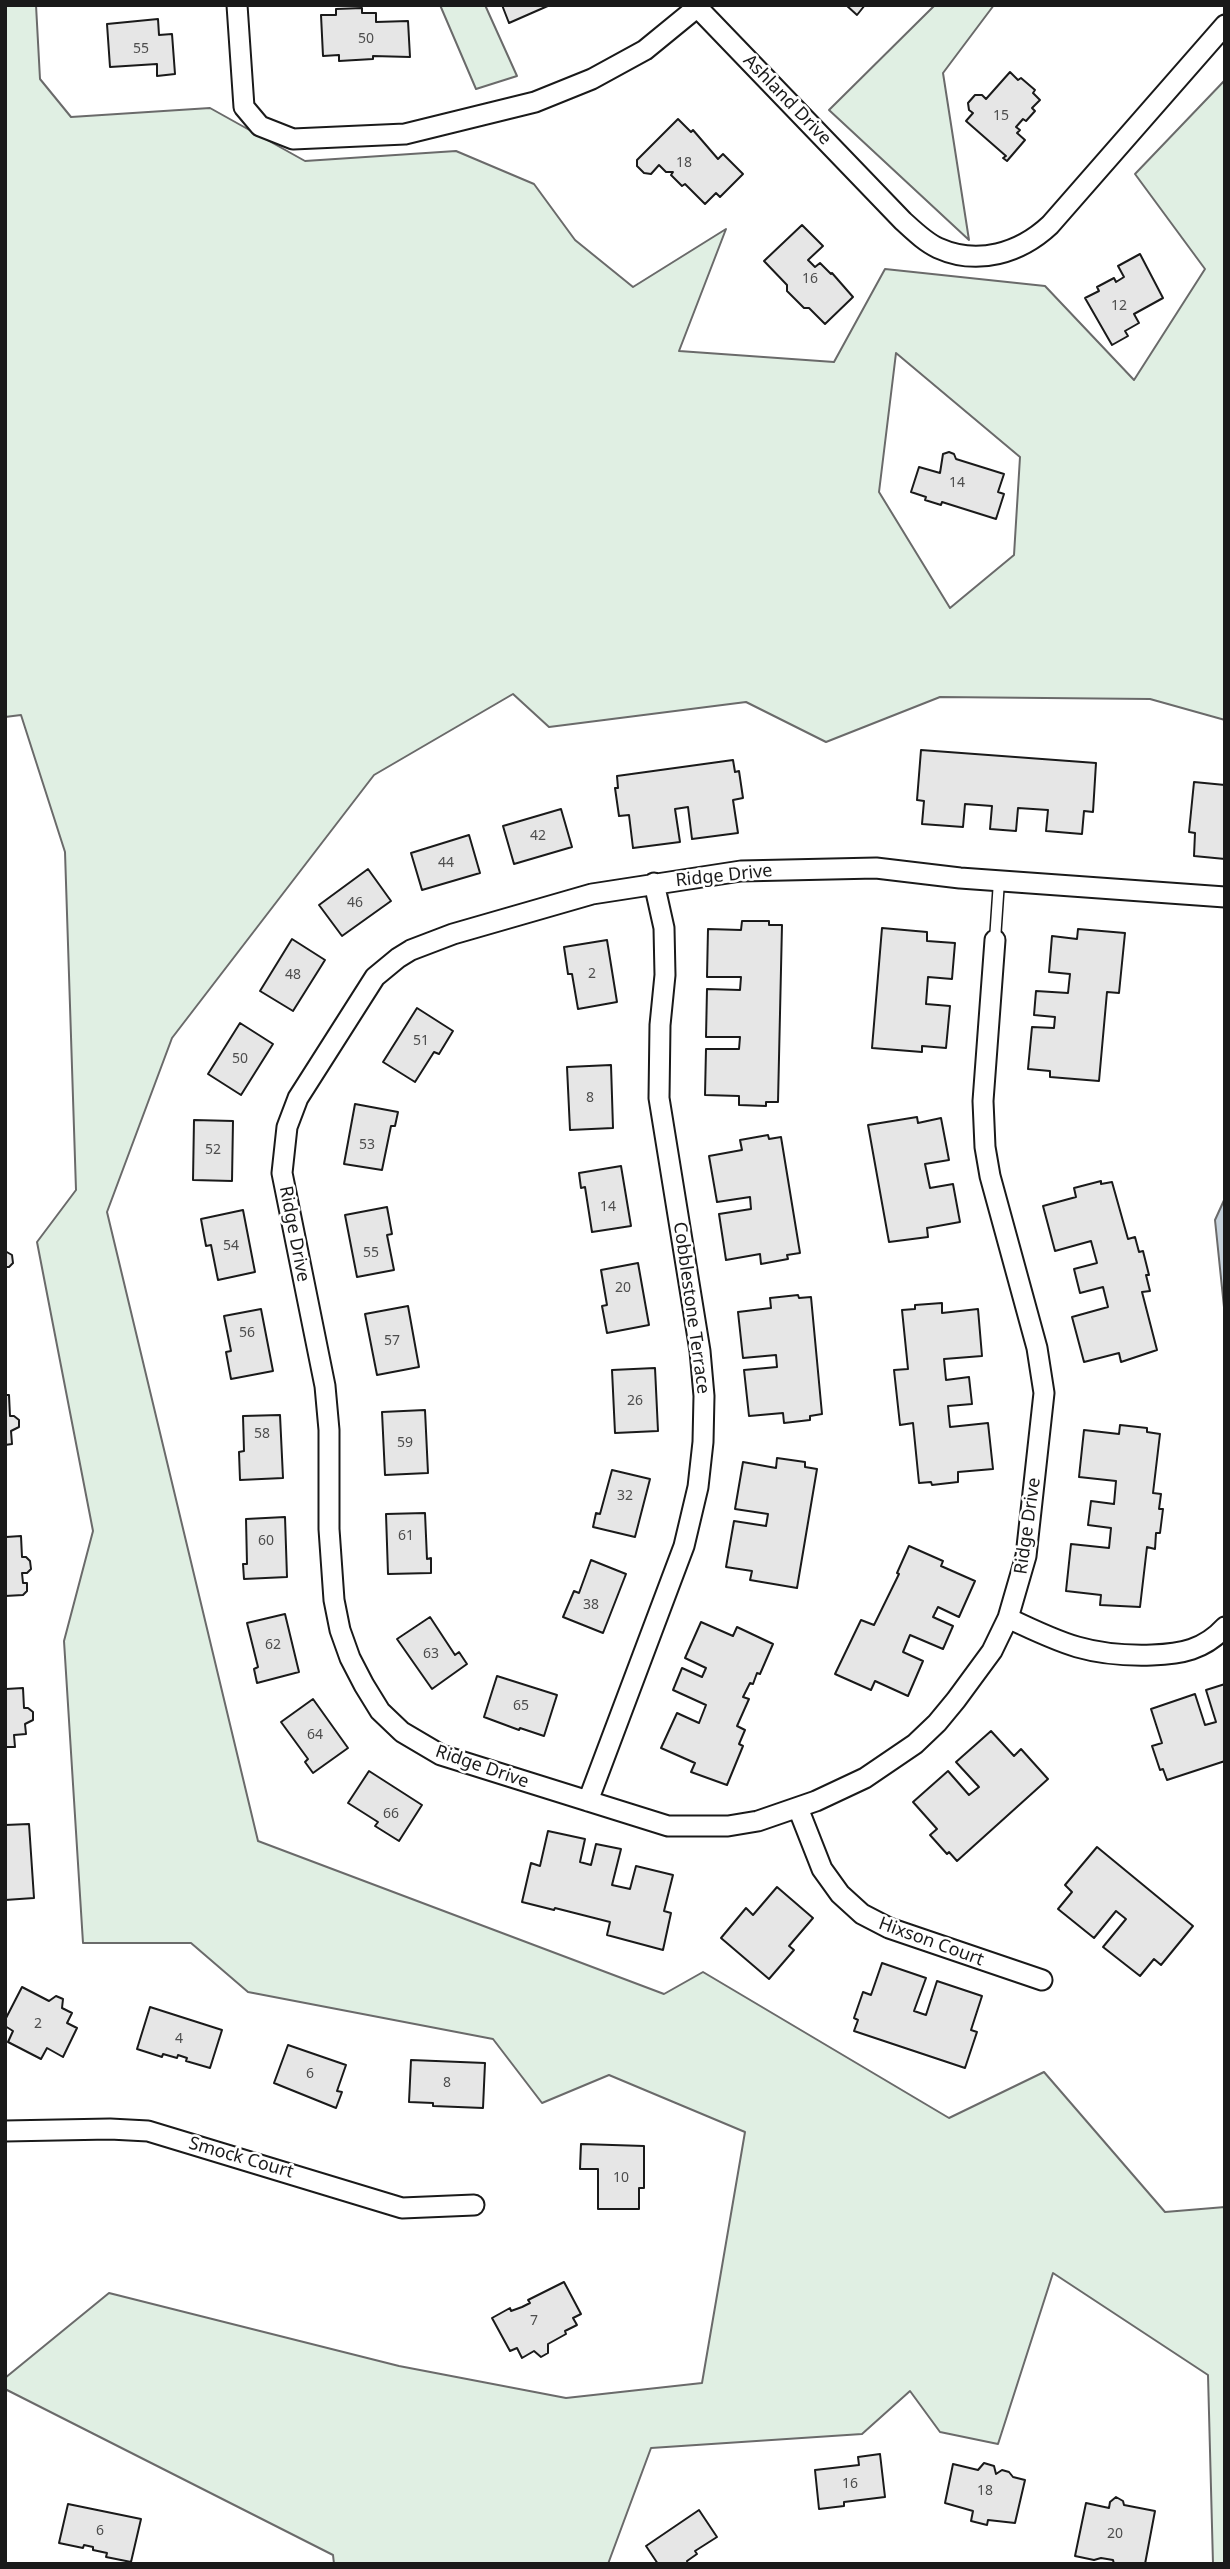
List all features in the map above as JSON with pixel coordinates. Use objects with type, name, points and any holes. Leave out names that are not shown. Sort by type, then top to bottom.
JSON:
[{"type":"street","name":"Ashland Drive","points":[[237,5],[244,107],[261,126],[293,139],[405,134],[535,102],[592,79],[645,50],[699,6],[903,221],[926,241],[939,248],[954,253],[984,256],[1027,244],[1050,225],[1225,25]]},
{"type":"street","name":"Ridge Drive","points":[[995,940],[983,1101],[985,1147],[990,1177],[1037,1348],[1044,1393],[1026,1556],[1008,1618],[992,1651],[956,1700],[915,1744],[865,1778],[798,1808],[758,1821],[698,1827],[668,1826],[441,1755],[414,1741],[380,1711],[364,1685],[350,1658],[334,1600],[329,1529],[329,1430],[325,1386],[282,1173],[287,1127],[298,1098],[360,996],[375,977],[411,950],[453,934],[592,894],[741,871],[876,868],[999,881],[1225,897]]},
{"type":"street","name":"Cobblestone Terrace","points":[[588,1801],[684,1546],[698,1487],[703,1442],[704,1396],[699,1351],[659,1098],[660,1025],[665,975],[664,928],[654,883]]},
{"type":"street","points":[[1008,1618],[1051,1639],[1088,1651],[1118,1656],[1182,1654],[1209,1641],[1225,1627]]},
{"type":"street","name":"Hixson Court","points":[[798,1808],[822,1869],[840,1894],[862,1914],[889,1928],[1042,1980]]},
{"type":"street","name":"Smock Court","points":[[5,2131],[148,2131],[402,2208],[474,2205]]},
{"type":"lane","name":"Ridge Drive","points":[[995,940],[999,881]]},
{"type":"green space","points":[[5,5],[36,5],[40,79],[71,117],[210,108],[305,161],[456,151],[534,184],[575,240],[633,287],[726,229],[679,351],[834,362],[885,269],[1045,286],[1134,380],[1205,269],[1135,174],[1225,80],[1225,720],[1150,699],[940,697],[826,742],[746,702],[549,727],[513,694],[374,775],[172,1038],[107,1212],[258,1841],[664,1994],[703,1972],[949,2118],[1044,2072],[1165,2212],[1225,2207],[1225,2564],[1213,2564],[1208,2375],[1053,2273],[998,2444],[940,2432],[910,2391],[862,2434],[651,2448],[608,2564],[334,2564],[333,2555],[5,2389],[5,2378],[109,2293],[399,2366],[566,2398],[702,2383],[745,2132],[609,2075],[542,2103],[493,2039],[248,1992],[191,1943],[83,1943],[64,1641],[93,1531],[37,1242],[76,1190],[65,852],[21,715],[5,717]],"holes":[[[896,353],[1020,457],[1014,555],[950,608],[879,492]]]},
{"type":"green space","points":[[440,5],[485,5],[517,76],[476,89]]},
{"type":"green space","points":[[935,5],[994,5],[943,73],[969,240],[829,110]]},
{"type":"shaded area","points":[[1225,1198],[1225,1317],[1215,1220]]},
{"type":"building","points":[[502,5],[550,5],[509,23]]},
{"type":"building","points":[[846,5],[865,5],[857,15]]},
{"type":"building","points":[[362,8],[362,13],[376,13],[376,22],[408,21],[410,57],[373,56],[373,59],[339,61],[339,55],[323,56],[321,15],[336,15],[336,9]]},
{"type":"building","points":[[158,19],[159,35],[172,34],[175,74],[157,76],[157,64],[110,67],[107,24]]},
{"type":"building","points":[[1010,72],[1035,90],[1033,93],[1040,100],[1032,108],[1035,111],[1016,127],[1020,130],[1017,133],[1025,140],[1007,161],[1003,158],[1006,156],[966,121],[973,113],[969,110],[968,103],[975,95],[982,95],[986,99]]},
{"type":"building","points":[[678,119],[691,132],[693,130],[718,159],[723,154],[743,174],[720,197],[716,193],[705,204],[685,184],[682,186],[671,175],[673,172],[666,172],[659,165],[651,174],[644,173],[637,166],[637,160]]},
{"type":"building","points":[[802,225],[823,246],[808,260],[815,267],[820,263],[853,297],[825,324],[787,291],[787,285],[764,261]]},
{"type":"building","points":[[1140,254],[1163,298],[1134,314],[1139,323],[1125,331],[1128,336],[1112,345],[1085,298],[1099,291],[1097,287],[1114,278],[1116,282],[1124,277],[1118,266]]},
{"type":"building","points":[[943,454],[954,454],[956,459],[1004,474],[998,492],[1004,494],[996,519],[942,502],[941,505],[925,500],[926,497],[911,492],[919,467],[940,473]]},
{"type":"building","points":[[921,750],[1096,763],[1093,812],[1084,811],[1082,834],[1046,831],[1048,810],[1018,808],[1016,831],[990,829],[992,806],[965,804],[963,827],[922,824],[924,801],[917,800]]},
{"type":"building","points":[[733,760],[735,772],[739,771],[743,798],[733,800],[738,833],[692,839],[688,807],[675,809],[680,842],[633,848],[629,815],[619,816],[615,788],[618,788],[617,776]]},
{"type":"building","points":[[1194,782],[1225,785],[1225,859],[1194,856],[1195,833],[1189,832]]},
{"type":"building","points":[[561,809],[572,847],[514,864],[503,826]]},
{"type":"building","points":[[469,835],[480,873],[422,890],[411,853]]},
{"type":"building","points":[[368,869],[391,901],[342,936],[319,905]]},
{"type":"building","points":[[742,921],[769,921],[769,925],[782,925],[778,1102],[766,1102],[766,1106],[739,1105],[739,1096],[705,1095],[706,1049],[739,1049],[740,1037],[706,1037],[707,989],[740,990],[741,977],[707,977],[708,929],[741,930]]},
{"type":"building","points":[[882,928],[927,932],[927,941],[955,943],[952,979],[928,977],[926,1004],[950,1006],[946,1048],[922,1046],[922,1052],[872,1048]]},
{"type":"building","points":[[1078,929],[1125,933],[1119,993],[1107,992],[1099,1081],[1050,1077],[1050,1071],[1028,1069],[1032,1027],[1054,1028],[1055,1017],[1034,1015],[1036,991],[1068,993],[1070,974],[1049,972],[1052,936],[1077,939]]},
{"type":"building","points":[[292,939],[325,960],[293,1011],[260,991]]},
{"type":"building","points":[[607,940],[617,1002],[578,1009],[564,947]]},
{"type":"building","points":[[417,1008],[453,1031],[439,1054],[434,1052],[415,1082],[383,1062]]},
{"type":"building","points":[[240,1023],[273,1044],[241,1095],[208,1074]]},
{"type":"building","points":[[611,1065],[613,1128],[570,1130],[567,1067]]},
{"type":"building","points":[[355,1104],[398,1112],[395,1126],[391,1126],[382,1170],[344,1164]]},
{"type":"building","points":[[917,1117],[918,1123],[941,1118],[949,1160],[925,1164],[930,1188],[953,1184],[960,1222],[927,1228],[928,1237],[889,1242],[868,1125]]},
{"type":"building","points":[[194,1120],[233,1121],[232,1181],[193,1180]]},
{"type":"building","points":[[768,1135],[769,1139],[781,1137],[800,1253],[787,1255],[788,1259],[761,1264],[760,1254],[726,1260],[719,1214],[751,1209],[750,1197],[717,1202],[709,1156],[742,1150],[740,1140]]},
{"type":"building","points":[[621,1166],[631,1226],[592,1232],[585,1187],[581,1188],[579,1173]]},
{"type":"building","points":[[1101,1181],[1101,1184],[1112,1182],[1128,1239],[1135,1237],[1139,1252],[1143,1251],[1149,1275],[1146,1275],[1150,1291],[1142,1292],[1157,1350],[1121,1362],[1119,1353],[1084,1362],[1072,1317],[1108,1307],[1103,1287],[1080,1293],[1074,1269],[1097,1263],[1091,1241],[1055,1251],[1043,1206],[1076,1197],[1074,1188]]},
{"type":"building","points":[[387,1207],[392,1234],[387,1235],[394,1270],[357,1277],[345,1215]]},
{"type":"building","points":[[243,1210],[255,1272],[218,1280],[211,1245],[206,1246],[201,1219]]},
{"type":"building","points":[[5,1251],[12,1255],[13,1263],[9,1267],[5,1267]]},
{"type":"building","points":[[638,1263],[649,1325],[607,1333],[602,1306],[607,1305],[601,1270]]},
{"type":"building","points":[[798,1295],[799,1298],[811,1297],[822,1414],[810,1416],[810,1420],[784,1423],[783,1413],[749,1416],[744,1370],[777,1367],[776,1355],[743,1358],[738,1312],[771,1308],[770,1298]]},
{"type":"building","points":[[942,1303],[942,1313],[978,1309],[982,1356],[944,1359],[946,1380],[969,1377],[972,1404],[948,1406],[950,1427],[988,1423],[993,1469],[958,1472],[958,1482],[932,1485],[931,1482],[919,1483],[913,1423],[900,1425],[894,1370],[908,1369],[902,1310],[915,1309],[915,1305]]},
{"type":"building","points":[[408,1306],[419,1367],[377,1375],[365,1314]]},
{"type":"building","points":[[261,1309],[273,1371],[231,1379],[226,1352],[231,1351],[224,1316]]},
{"type":"building","points":[[655,1368],[658,1431],[615,1433],[612,1370]]},
{"type":"building","points":[[5,1395],[9,1395],[10,1416],[19,1420],[19,1427],[11,1431],[12,1444],[5,1445]]},
{"type":"building","points":[[425,1410],[428,1473],[385,1475],[382,1412]]},
{"type":"building","points":[[280,1415],[283,1478],[240,1480],[239,1452],[244,1451],[243,1416]]},
{"type":"building","points":[[1120,1425],[1147,1428],[1147,1432],[1160,1434],[1153,1493],[1161,1494],[1159,1509],[1163,1509],[1160,1533],[1156,1533],[1155,1549],[1147,1547],[1140,1607],[1100,1605],[1101,1595],[1066,1591],[1071,1544],[1109,1548],[1111,1528],[1088,1525],[1091,1501],[1114,1504],[1116,1481],[1079,1477],[1084,1430],[1119,1434]]},
{"type":"building","points":[[777,1458],[805,1462],[805,1467],[817,1469],[797,1588],[750,1580],[752,1571],[726,1567],[734,1521],[766,1526],[768,1514],[735,1509],[743,1462],[776,1468]]},
{"type":"building","points":[[612,1470],[650,1479],[635,1537],[593,1527],[596,1513],[600,1514]]},
{"type":"building","points":[[425,1513],[427,1559],[431,1558],[431,1573],[388,1574],[386,1514]]},
{"type":"building","points":[[285,1517],[287,1577],[244,1579],[243,1564],[247,1564],[246,1519]]},
{"type":"building","points":[[5,1529],[6,1537],[21,1536],[22,1557],[30,1561],[31,1569],[22,1573],[23,1583],[27,1583],[27,1591],[23,1595],[5,1596]]},
{"type":"building","points":[[909,1546],[943,1561],[941,1566],[975,1581],[959,1617],[938,1607],[933,1617],[953,1626],[943,1649],[910,1635],[903,1652],[923,1661],[908,1696],[875,1681],[871,1690],[835,1674],[861,1620],[874,1625],[899,1574],[897,1573]]},
{"type":"building","points":[[591,1560],[626,1574],[603,1633],[563,1617],[574,1591],[579,1593]]},
{"type":"building","points":[[285,1614],[299,1672],[257,1683],[254,1669],[258,1667],[247,1623]]},
{"type":"building","points":[[430,1617],[455,1655],[459,1652],[467,1664],[432,1689],[397,1639]]},
{"type":"building","points":[[701,1622],[733,1636],[737,1627],[773,1644],[760,1674],[757,1673],[743,1697],[749,1699],[737,1726],[745,1730],[739,1744],[743,1746],[727,1785],[691,1772],[695,1763],[661,1748],[677,1713],[699,1723],[706,1705],[673,1690],[682,1668],[702,1677],[706,1668],[685,1658]]},
{"type":"building","points":[[497,1676],[557,1695],[544,1736],[484,1717]]},
{"type":"building","points":[[5,1681],[6,1689],[23,1688],[24,1708],[33,1712],[33,1720],[25,1724],[26,1734],[14,1735],[15,1747],[5,1747]]},
{"type":"building","points":[[1225,1684],[1225,1761],[1167,1780],[1163,1769],[1160,1770],[1152,1746],[1162,1743],[1151,1709],[1195,1694],[1205,1725],[1216,1722],[1206,1690]]},
{"type":"building","points":[[313,1699],[348,1748],[313,1773],[305,1762],[308,1759],[281,1722]]},
{"type":"building","points":[[991,1731],[1014,1756],[1021,1749],[1048,1779],[957,1861],[930,1835],[937,1829],[913,1802],[948,1771],[969,1795],[979,1787],[956,1762]]},
{"type":"building","points":[[369,1771],[422,1805],[399,1841],[375,1826],[378,1822],[348,1803]]},
{"type":"building","points":[[29,1824],[34,1898],[5,1900],[5,1825]]},
{"type":"building","points":[[548,1831],[585,1839],[580,1862],[591,1865],[596,1844],[621,1849],[612,1885],[630,1889],[636,1866],[673,1875],[664,1911],[671,1913],[663,1950],[607,1935],[610,1922],[522,1902],[531,1863],[540,1866]]},
{"type":"building","points":[[1097,1847],[1193,1926],[1161,1965],[1154,1959],[1140,1976],[1103,1947],[1126,1919],[1116,1911],[1094,1938],[1058,1909],[1072,1892],[1065,1885]]},
{"type":"building","points":[[777,1887],[813,1918],[789,1946],[794,1950],[769,1979],[721,1938],[746,1908],[753,1915]]},
{"type":"building","points":[[882,1963],[926,1978],[914,2011],[926,2015],[937,1981],[982,1996],[971,2030],[977,2032],[965,2068],[854,2031],[858,2020],[854,2018],[863,1992],[871,1995]]},
{"type":"building","points":[[22,1987],[49,2001],[56,1996],[63,1999],[62,2008],[72,2013],[67,2023],[77,2028],[63,2057],[47,2048],[41,2059],[8,2042],[13,2031],[5,2026],[5,2020]]},
{"type":"building","points":[[150,2007],[222,2030],[210,2068],[186,2061],[187,2058],[178,2055],[177,2058],[163,2054],[162,2057],[137,2049]]},
{"type":"building","points":[[288,2045],[346,2065],[337,2091],[342,2092],[336,2108],[274,2083]]},
{"type":"building","points":[[411,2060],[485,2063],[483,2108],[409,2102]]},
{"type":"building","points":[[581,2144],[644,2146],[644,2188],[639,2188],[639,2209],[598,2209],[598,2169],[580,2169]]},
{"type":"building","points":[[564,2282],[581,2314],[573,2318],[577,2325],[548,2344],[548,2353],[541,2357],[534,2351],[522,2358],[517,2348],[510,2351],[492,2318],[510,2308],[511,2311],[530,2303],[528,2300]]},
{"type":"building","points":[[880,2454],[885,2497],[844,2502],[844,2506],[819,2509],[815,2470],[859,2465],[858,2457]]},
{"type":"building","points":[[984,2463],[994,2466],[996,2474],[1002,2470],[1025,2480],[1015,2523],[988,2520],[987,2525],[971,2521],[973,2511],[945,2503],[953,2464],[978,2470]]},
{"type":"building","points":[[1116,2497],[1123,2501],[1124,2505],[1155,2511],[1145,2564],[1114,2564],[1113,2560],[1075,2556],[1086,2503],[1109,2508],[1110,2502]]},
{"type":"building","points":[[68,2504],[141,2519],[131,2562],[106,2557],[107,2553],[93,2550],[93,2547],[84,2545],[83,2548],[59,2543]]},
{"type":"building","points":[[699,2510],[717,2537],[695,2551],[697,2554],[687,2561],[688,2564],[658,2564],[646,2546]]}]
